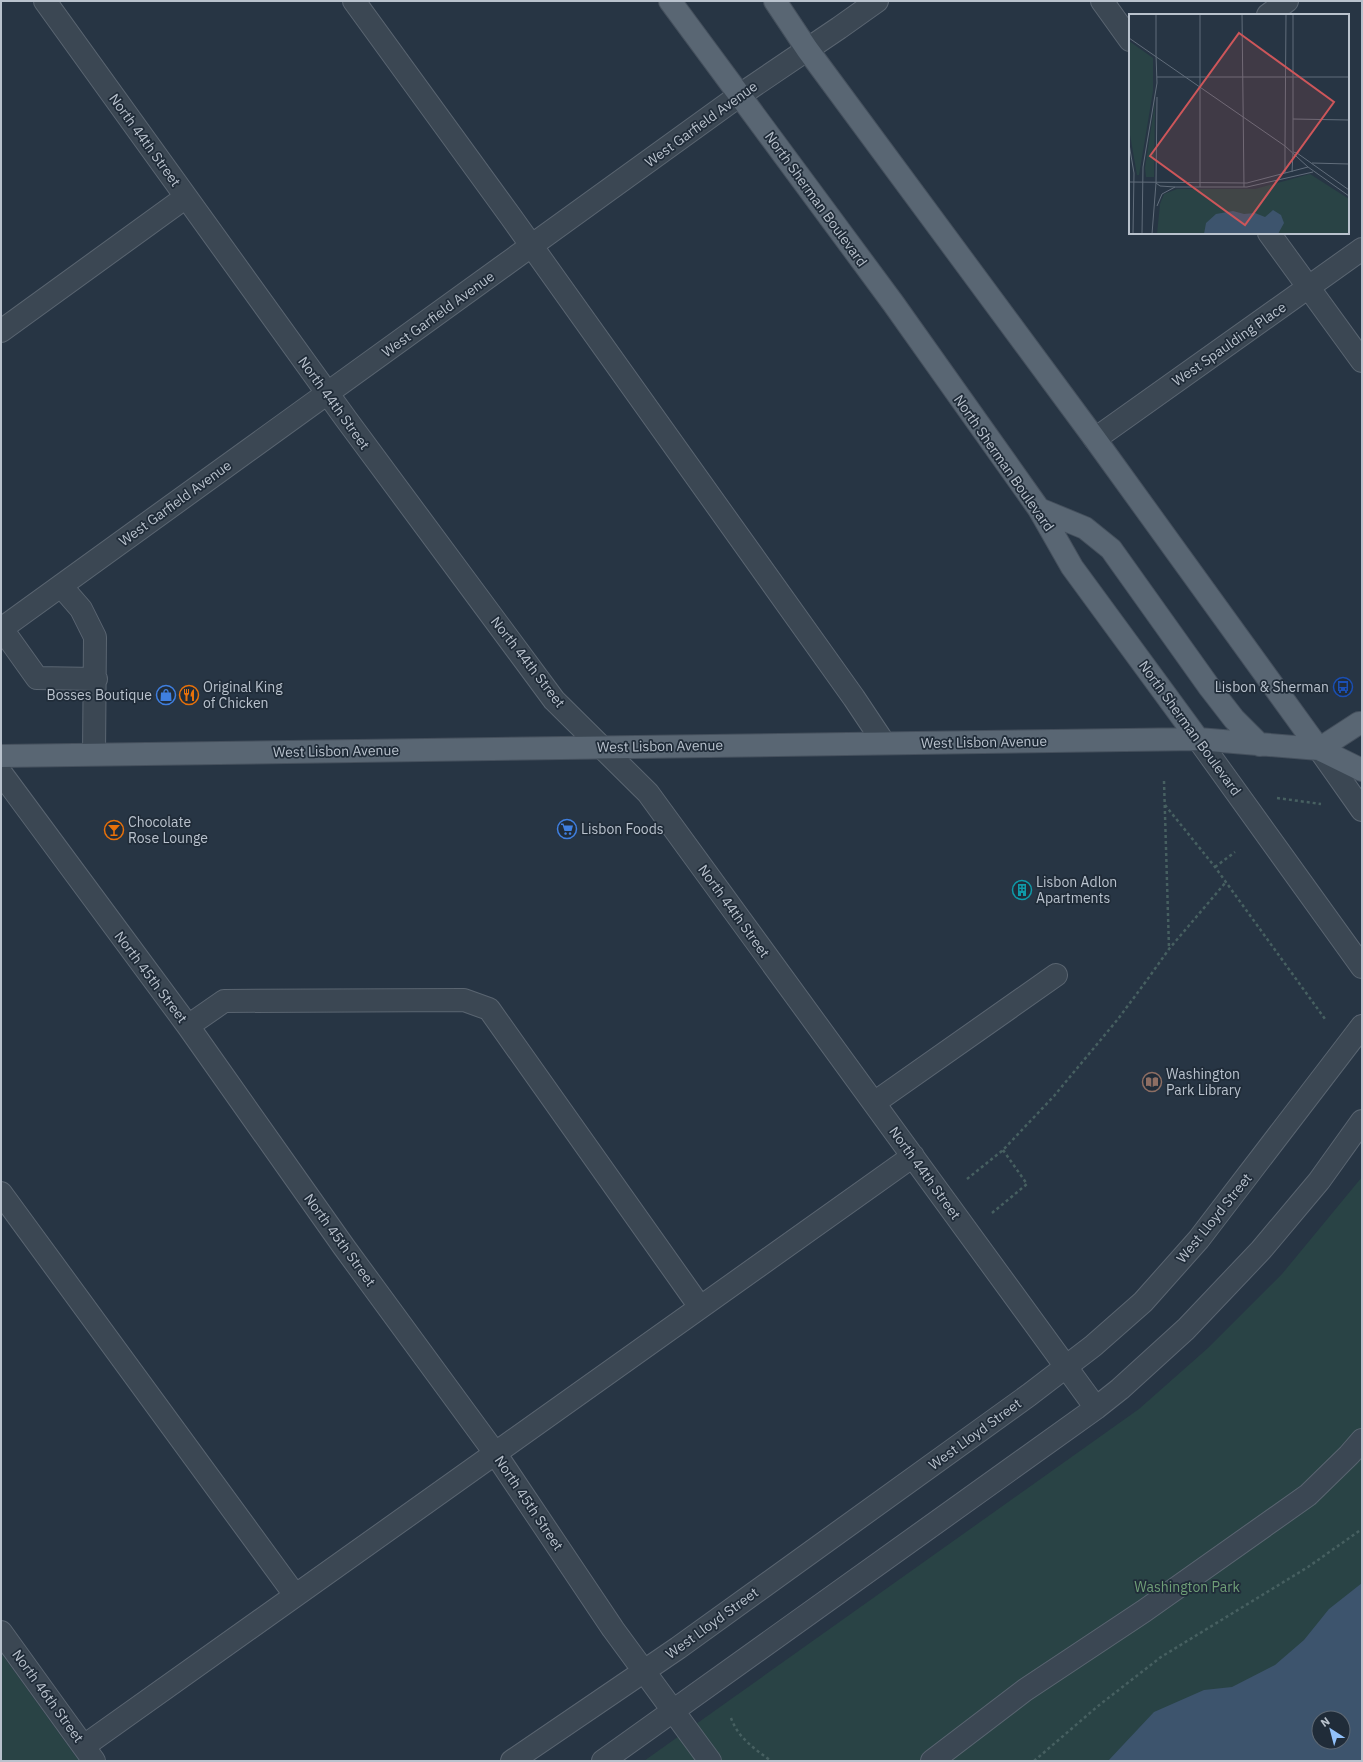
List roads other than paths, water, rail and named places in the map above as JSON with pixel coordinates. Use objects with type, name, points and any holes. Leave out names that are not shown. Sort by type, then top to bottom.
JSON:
[{"type":"main road","name":"North Sherman Boulevard","points":[[670,1],[893,303],[1039,509],[1072,566],[1198,739]]},
{"type":"main road","points":[[775,1],[808,49],[1095,439],[1319,749],[1359,723],[1362,723]]},
{"type":"main road","points":[[1039,509],[1085,528],[1111,549],[1210,688],[1234,719],[1260,745]]},
{"type":"main road","name":"West Lisbon Avenue","points":[[1,756],[1198,739],[1319,749],[1362,770]]},
{"type":"street","name":"North 44th Street","points":[[45,1],[327,393],[554,700],[648,793],[1096,1408]]},
{"type":"street","points":[[354,1],[532,246],[854,698],[884,743]]},
{"type":"street","name":"West Garfield Avenue","points":[[1,629],[740,95],[840,28],[877,1]]},
{"type":"street","points":[[1102,1],[1129,39]]},
{"type":"street","points":[[1269,14],[1287,1]]},
{"type":"street","points":[[1,330],[186,197]]},
{"type":"street","points":[[1270,234],[1362,361]]},
{"type":"street","name":"West Spaulding Place","points":[[1095,439],[1362,249]]},
{"type":"street","points":[[61,586],[82,609],[95,637],[96,679],[94,754]]},
{"type":"street","points":[[1,629],[37,678],[96,679]]},
{"type":"street","name":"North Sherman Boulevard","points":[[1198,739],[1362,967]]},
{"type":"street","points":[[1319,749],[1362,810]]},
{"type":"street","name":"North 45th Street","points":[[1,773],[188,1026],[344,1247],[495,1453],[613,1629],[710,1761]]},
{"type":"street","points":[[874,1103],[1056,975]]},
{"type":"street","points":[[188,1026],[224,1001],[464,1000],[489,1009],[700,1308]]},
{"type":"street","name":"West Lloyd Street","points":[[512,1761],[644,1671],[1029,1395],[1093,1346],[1143,1302],[1199,1239],[1362,1026]]},
{"type":"street","points":[[603,1761],[1096,1408],[1120,1389],[1186,1329],[1261,1250],[1319,1181],[1362,1121]]},
{"type":"street","points":[[89,1754],[296,1595],[913,1156]]},
{"type":"street","points":[[1,1193],[296,1595]]},
{"type":"street","points":[[932,1761],[1025,1690],[1144,1611],[1308,1495],[1349,1455],[1362,1440]]},
{"type":"street","name":"North 46th Street","points":[[1,1632],[89,1754]]},
{"type":"water","points":[[1362,1583],[1362,1761],[1108,1761],[1154,1712],[1204,1690],[1232,1687],[1275,1665],[1304,1640],[1329,1609]]},
{"type":"place","name":"Lisbon & Sherman","points":[[1343,687]]},
{"type":"place","name":"Bosses Boutique","points":[[166,695]]},
{"type":"place","name":"Original King of Chicken","points":[[189,695]]},
{"type":"place","name":"Lisbon Foods","points":[[567,829]]},
{"type":"place","name":"Chocolate Rose Lounge","points":[[114,830]]},
{"type":"place","name":"Lisbon Adlon Apartments","points":[[1022,890]]},
{"type":"place","name":"Washington Park Library","points":[[1152,1082]]},
{"type":"park label","name":"Washington Park","points":[[1187,1587]]}]
